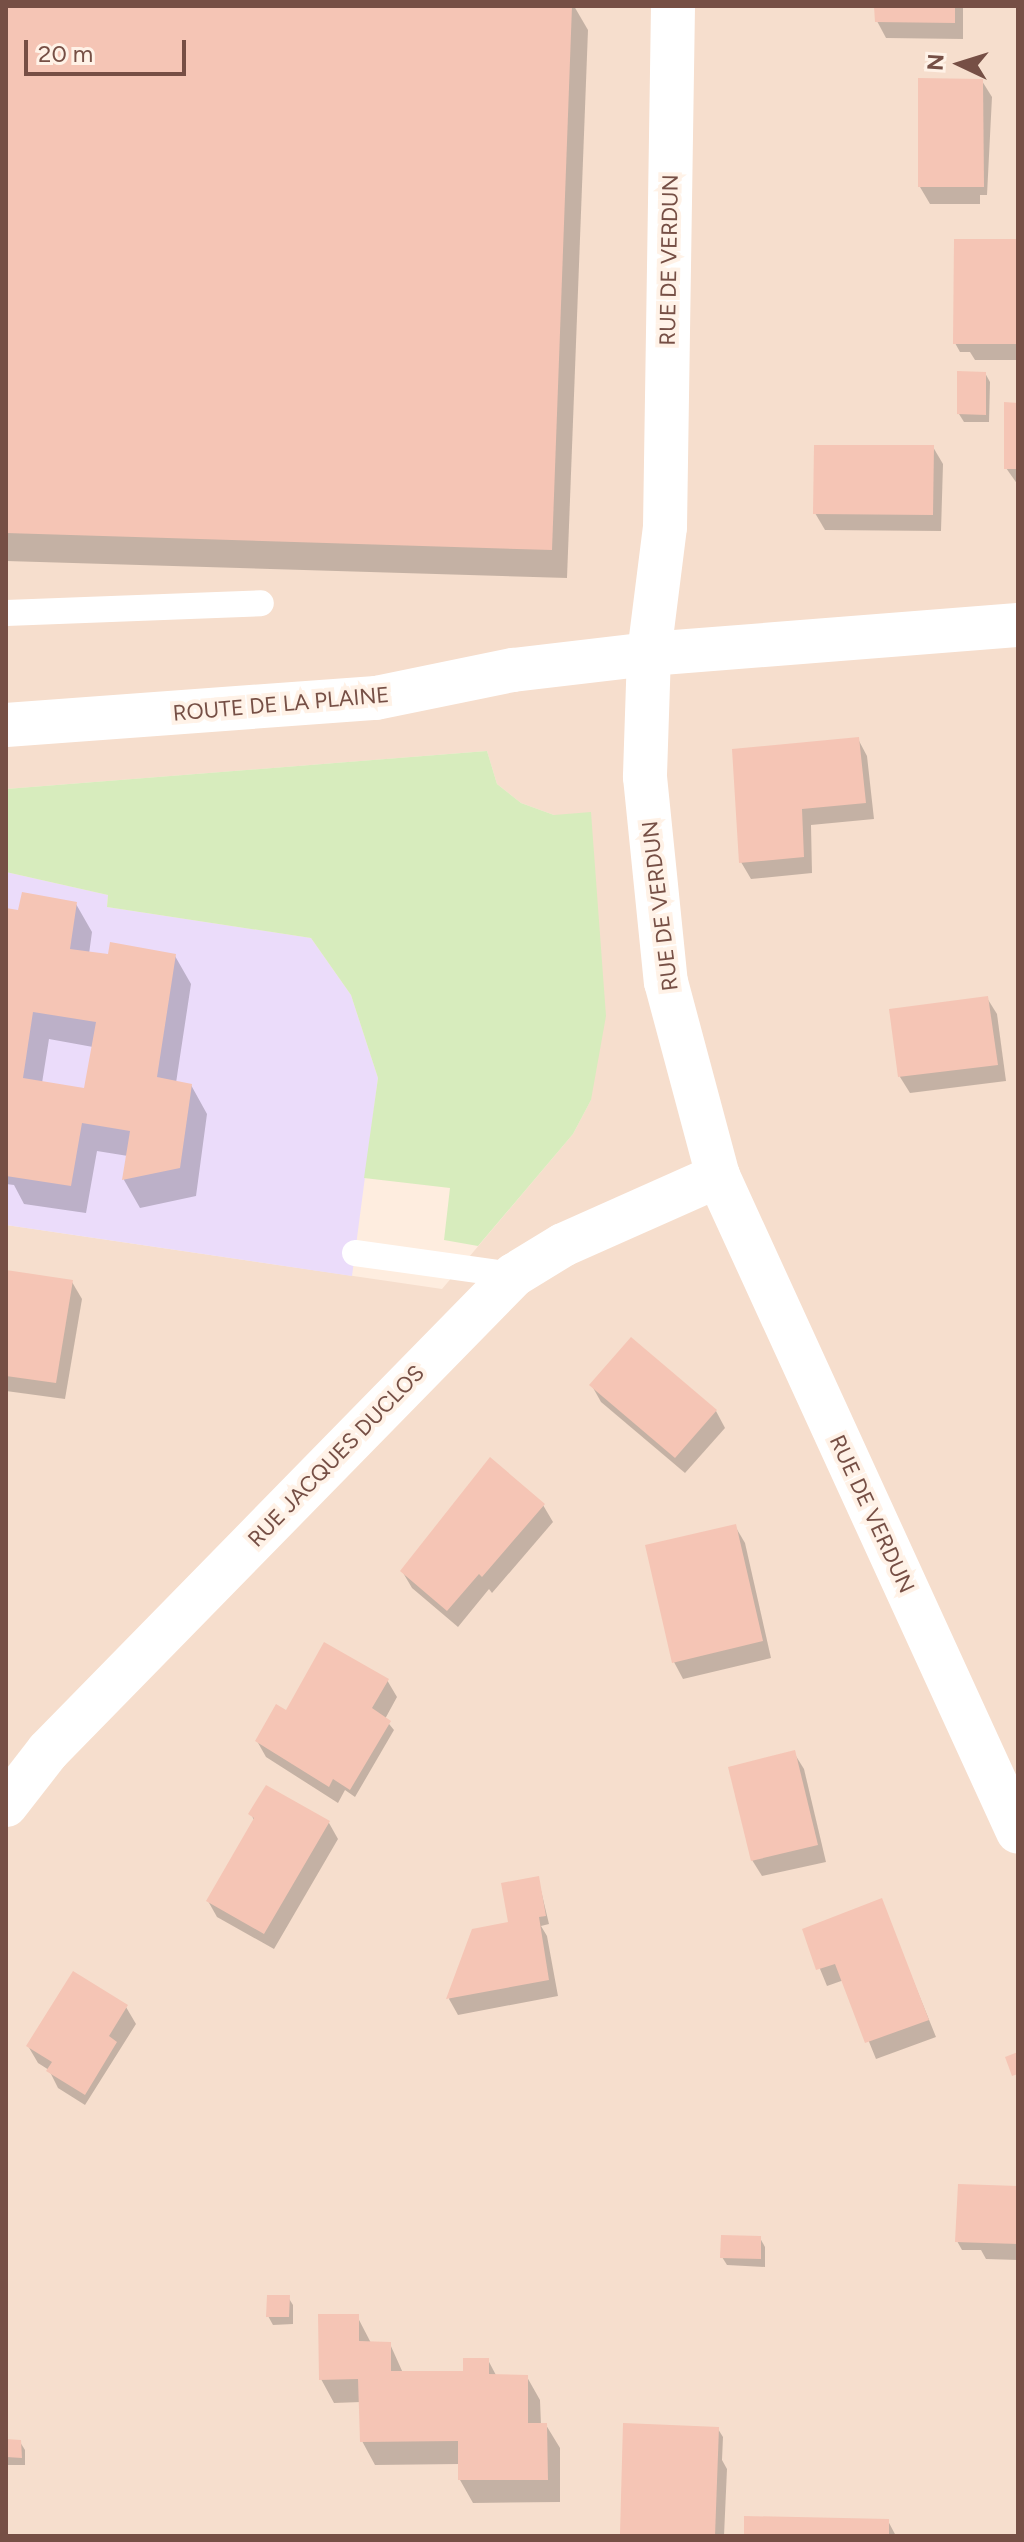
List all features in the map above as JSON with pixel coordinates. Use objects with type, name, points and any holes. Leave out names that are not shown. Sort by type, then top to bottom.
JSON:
[{"type":"street","name":"RUE DE VERDUN","points":[[673,6],[665,527],[649,654],[645,777],[666,982],[718,1176],[1018,1832]]},
{"type":"street","name":"ROUTE DE LA PLAINE","points":[[6,725],[376,698],[513,670],[649,654],[1018,625]]},
{"type":"street","name":"RUE JACQUES DUCLOS","points":[[6,1805],[48,1751],[514,1275],[563,1245],[718,1176]]},
{"type":"lane","points":[[6,613],[261,603]]},
{"type":"lane","points":[[355,1253],[514,1275]]},
{"type":"shaded area","points":[[6,6],[1018,6],[1018,2536],[6,2536],[6,1225],[442,1289],[573,1134],[591,1100],[554,815],[521,803],[497,784],[487,751],[6,789]]},
{"type":"shaded area","points":[[6,872],[108,895],[107,907],[311,938],[351,995],[378,1078],[352,1276],[6,1225]]},
{"type":"green space","points":[[487,751],[497,784],[521,803],[554,815],[591,812],[606,1016],[591,1100],[573,1134],[478,1246],[444,1240],[450,1188],[364,1178],[378,1078],[351,995],[311,938],[107,907],[108,895],[6,872],[6,789]]},
{"type":"building","points":[[6,6],[572,6],[552,550],[6,533]]},
{"type":"building","points":[[874,6],[955,6],[955,23],[875,22]]},
{"type":"building","points":[[918,78],[983,79],[984,187],[918,187]]},
{"type":"building","points":[[954,239],[1018,239],[1018,344],[953,344]]},
{"type":"building","points":[[957,371],[986,372],[986,415],[957,414]]},
{"type":"building","points":[[1004,402],[1018,403],[1018,469],[1004,469]]},
{"type":"building","points":[[814,445],[934,445],[933,515],[813,514]]},
{"type":"building","points":[[859,737],[866,803],[802,809],[804,857],[739,863],[732,749]]},
{"type":"building","points":[[22,892],[77,902],[70,949],[108,954],[110,942],[176,954],[157,1077],[192,1084],[180,1168],[122,1180],[130,1131],[82,1123],[71,1186],[6,1176],[6,908],[18,910]],"holes":[[[33,1012],[96,1022],[84,1088],[23,1078]]]},
{"type":"building","points":[[988,996],[998,1065],[898,1077],[889,1009]]},
{"type":"building","points":[[6,1270],[73,1280],[56,1383],[6,1376]]},
{"type":"building","points":[[631,1337],[717,1410],[675,1458],[589,1385]]},
{"type":"building","points":[[490,1457],[545,1504],[482,1577],[479,1574],[447,1611],[400,1571]]},
{"type":"building","points":[[736,1524],[763,1641],[672,1663],[645,1545]]},
{"type":"building","points":[[324,1642],[389,1679],[372,1708],[391,1721],[350,1790],[333,1779],[329,1787],[255,1741],[276,1704],[286,1710]]},
{"type":"building","points":[[795,1750],[818,1845],[751,1861],[728,1767]]},
{"type":"building","points":[[266,1785],[330,1821],[264,1934],[206,1901],[254,1818],[248,1814]]},
{"type":"building","points":[[539,1876],[546,1916],[539,1917],[549,1980],[446,1999],[472,1929],[508,1922],[501,1883]]},
{"type":"building","points":[[882,1898],[929,2020],[865,2043],[835,1964],[816,1970],[802,1929]]},
{"type":"building","points":[[73,1971],[128,2005],[109,2036],[117,2042],[85,2095],[46,2071],[52,2062],[26,2046]]},
{"type":"building","points":[[1018,2052],[1018,2074],[1012,2076],[1005,2057]]},
{"type":"building","points":[[958,2184],[1018,2186],[1018,2244],[955,2242]]},
{"type":"building","points":[[721,2235],[761,2236],[761,2259],[720,2258]]},
{"type":"building","points":[[267,2295],[290,2295],[289,2317],[266,2317]]},
{"type":"building","points":[[318,2314],[359,2314],[359,2341],[391,2342],[391,2371],[463,2371],[463,2358],[489,2358],[489,2374],[528,2375],[528,2423],[547,2423],[548,2480],[458,2480],[458,2441],[360,2442],[358,2379],[319,2380]]},
{"type":"building","points":[[623,2423],[719,2427],[715,2536],[620,2534]]},
{"type":"building","points":[[6,2439],[21,2440],[22,2458],[6,2457]]},
{"type":"building","points":[[744,2516],[889,2519],[889,2536],[744,2536]]}]
